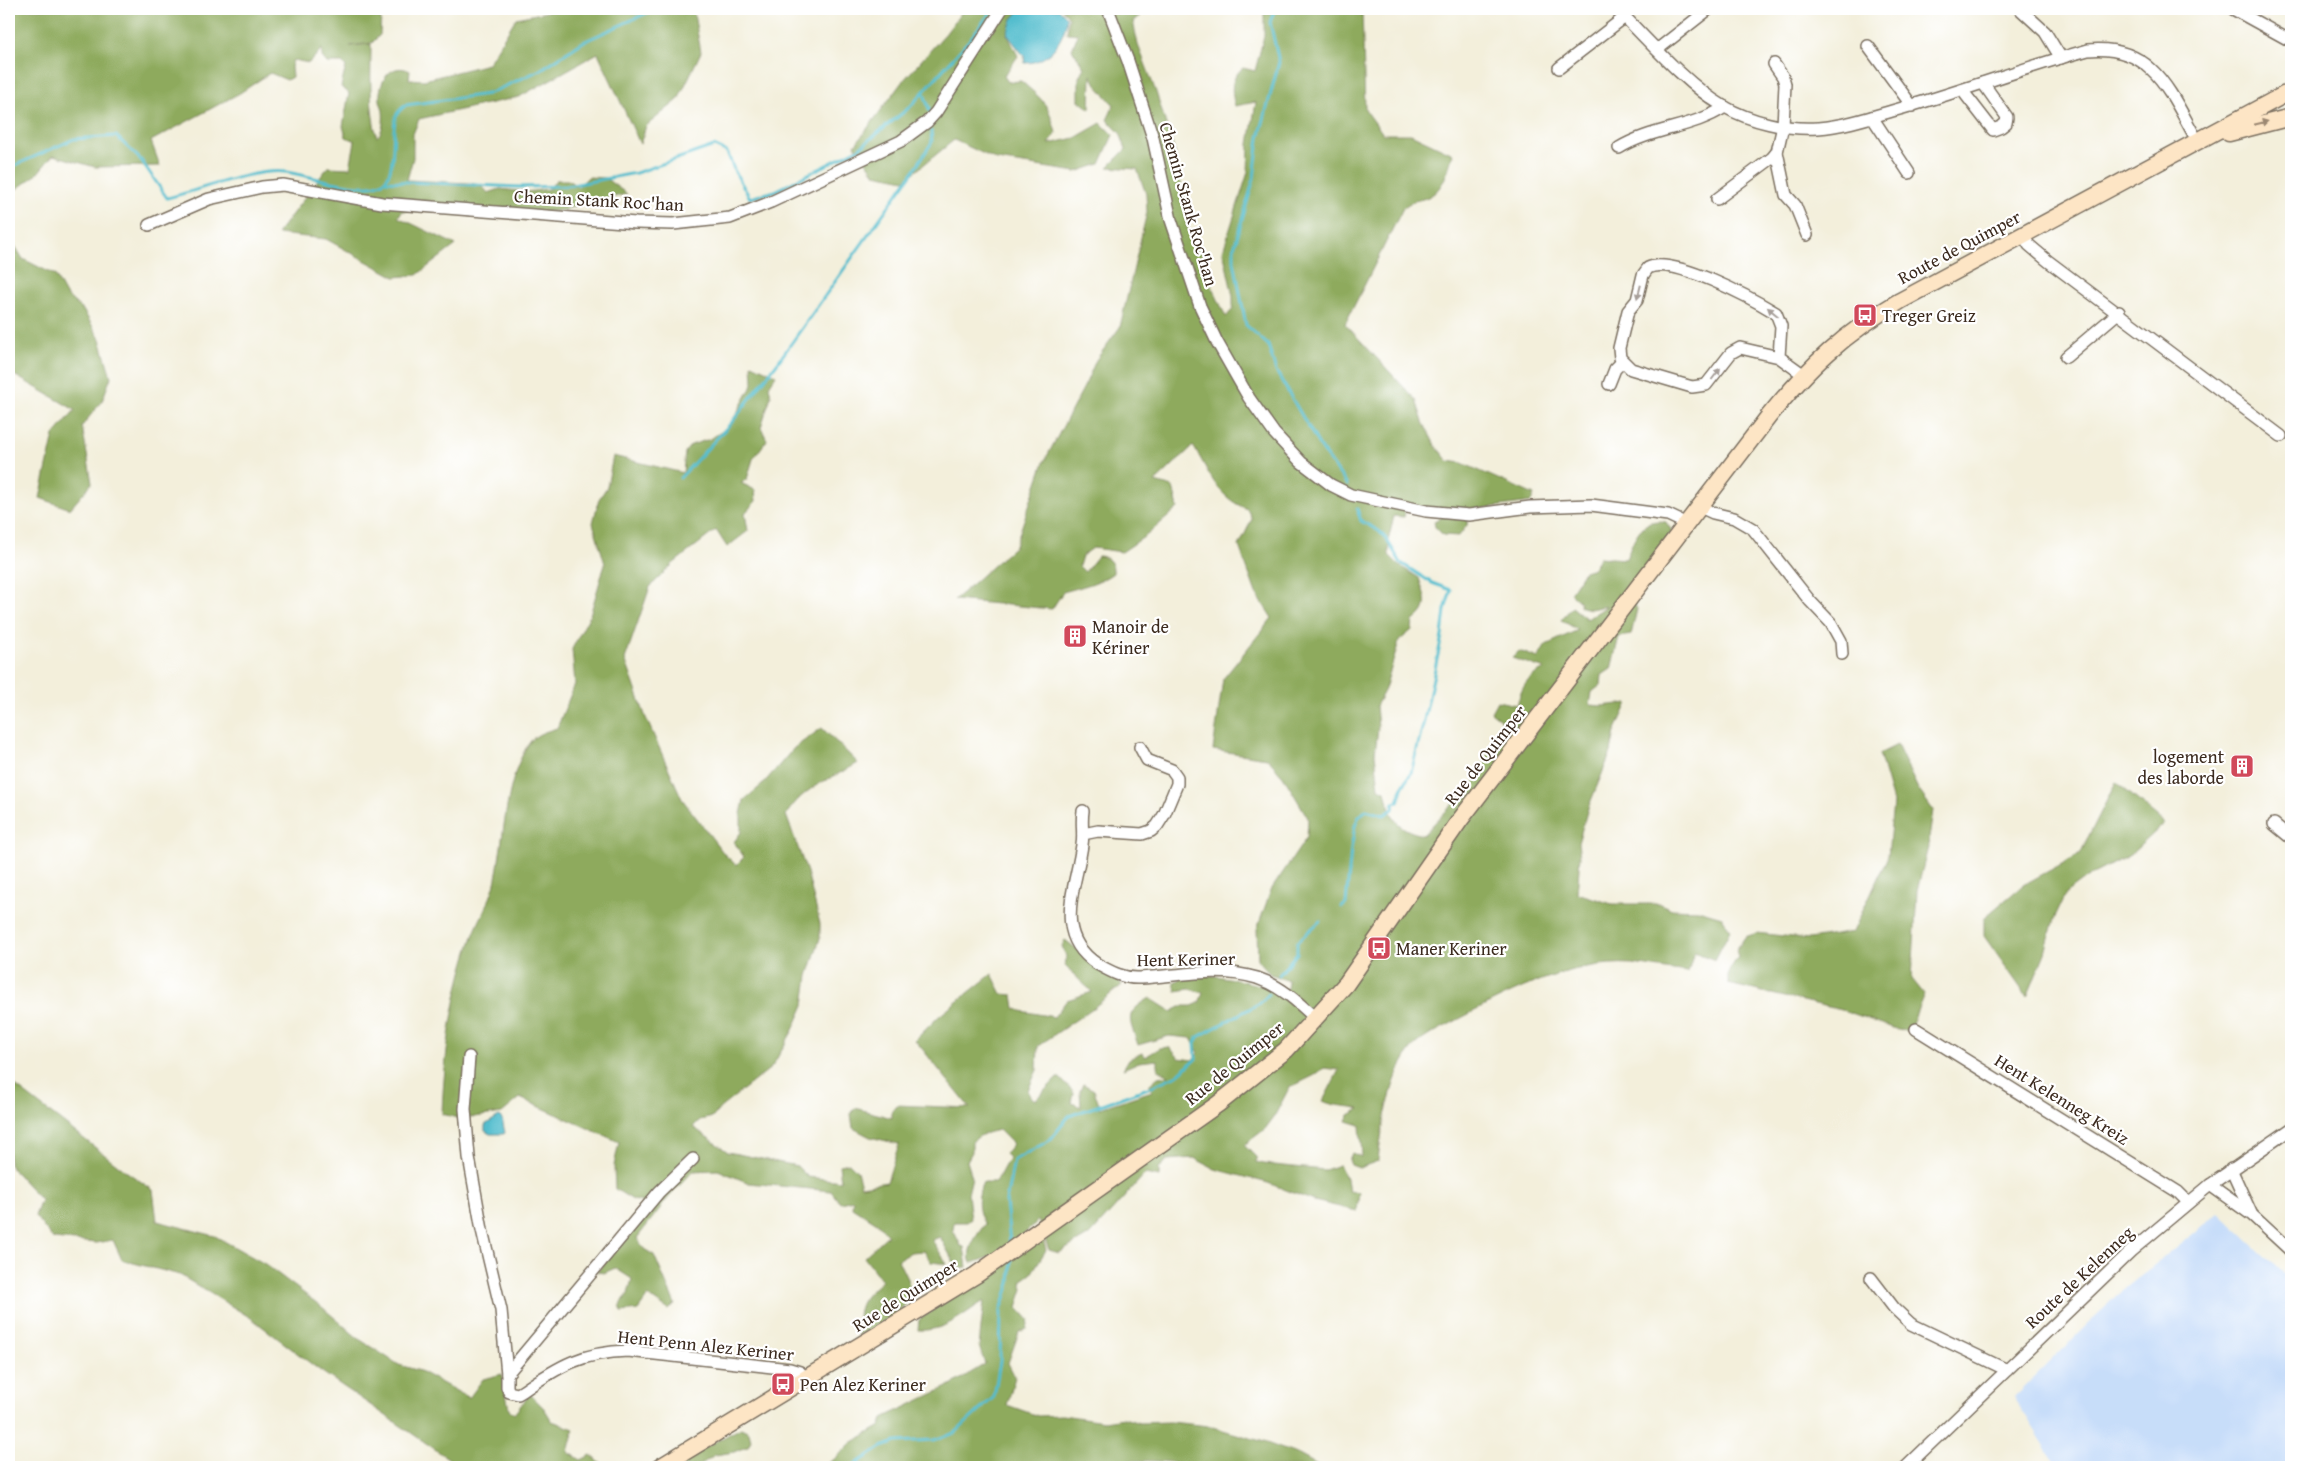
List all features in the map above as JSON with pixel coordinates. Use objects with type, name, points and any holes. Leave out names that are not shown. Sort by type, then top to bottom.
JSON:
[{"type":"main road","name":"Route de Quimper","points":[[1700,507],[1769,416],[1804,375],[1840,340],[1876,315],[2291,91]]},
{"type":"main road","points":[[2198,142],[2262,123],[2291,117]]},
{"type":"main road","name":"Rue de Quimper","points":[[660,1467],[932,1303],[1043,1229],[1244,1085],[1286,1050],[1316,1019],[1362,964],[1460,820],[1700,507]]},
{"type":"street","name":"Chemin Stank Roc'han","points":[[149,225],[209,199],[262,187],[283,185],[382,203],[626,222],[674,224],[730,218],[753,210],[884,150],[916,132],[936,112],[1002,9]]},
{"type":"street","points":[[1658,49],[1710,9]]},
{"type":"street","points":[[2020,9],[2045,32],[2061,58]]},
{"type":"street","points":[[2233,9],[2291,41]]},
{"type":"street","name":"Chemin Stank Roc'han","points":[[1112,10],[1152,138],[1171,220],[1200,306],[1217,342],[1249,398],[1274,433],[1301,462],[1331,485],[1351,495],[1426,511],[1469,515],[1536,506],[1584,505],[1668,515],[1687,524]]},
{"type":"street","points":[[1558,68],[1621,13],[1698,88],[1725,107],[1765,122],[1783,126],[1818,128],[1872,117],[1912,106],[2088,50],[2120,51],[2135,56],[2154,70],[2164,82],[2198,142]]},
{"type":"street","points":[[1868,46],[1912,106]]},
{"type":"street","points":[[1774,64],[1784,77],[1785,84],[1783,126],[1777,152],[1786,195],[1795,205],[1807,236]]},
{"type":"street","points":[[1962,90],[1995,130],[2006,122],[2007,117],[1982,83]]},
{"type":"street","points":[[1619,148],[1634,139],[1710,116],[1725,107]]},
{"type":"street","points":[[1872,117],[1909,173]]},
{"type":"street","points":[[1717,199],[1772,158],[1777,152]]},
{"type":"street","points":[[2023,235],[2037,252],[2281,436]]},
{"type":"street","points":[[1779,357],[1781,326],[1776,313],[1710,279],[1661,264],[1648,268],[1643,275],[1637,300],[1628,311],[1619,348],[1622,362],[1631,369],[1692,387],[1702,387],[1711,381],[1732,353],[1740,348],[1779,357],[1804,375]]},
{"type":"street","points":[[2066,357],[2119,312]]},
{"type":"street","points":[[1609,384],[1615,370],[1622,362]]},
{"type":"street","points":[[1700,507],[1713,513],[1734,518],[1753,529],[1836,630],[1841,641],[1842,654]]},
{"type":"street","points":[[1083,834],[1098,831],[1142,834],[1158,826],[1172,796],[1177,777],[1172,770],[1147,760],[1140,746]]},
{"type":"street","name":"Hent Keriner","points":[[1083,812],[1081,822],[1083,834],[1072,899],[1070,925],[1074,940],[1094,962],[1114,973],[1129,978],[1207,972],[1238,974],[1256,978],[1285,991],[1316,1019]]},
{"type":"street","points":[[2274,824],[2291,838]]},
{"type":"street","name":"Hent Kelenneg Kreiz","points":[[1916,1029],[2087,1134],[2178,1192],[2188,1202]]},
{"type":"street","name":"Hent Penn Alez Keriner","points":[[469,1057],[465,1109],[469,1157],[482,1230],[501,1310],[507,1387],[509,1392],[518,1394],[570,1362],[607,1352],[628,1351],[790,1368],[800,1372],[806,1380]]},
{"type":"street","name":"Route de Kelenneg","points":[[1906,1467],[2104,1276],[2188,1202],[2291,1129]]},
{"type":"street","points":[[507,1374],[659,1192],[693,1159]]},
{"type":"street","points":[[2232,1170],[2252,1215]]},
{"type":"street","points":[[2210,1185],[2252,1215],[2291,1250]]},
{"type":"street","points":[[1871,1278],[1906,1321],[2006,1370]]},
{"type":"shaded area","points":[[2219,1213],[2291,1281],[2291,1467],[2058,1467],[2014,1397],[2117,1295]]},
{"type":"green space","points":[[9,9],[408,9],[381,15],[380,35],[372,43],[350,46],[371,44],[372,103],[377,137],[381,132],[383,122],[383,110],[380,100],[381,86],[387,75],[397,69],[403,69],[410,71],[409,79],[424,80],[488,64],[516,18],[552,9],[693,9],[701,52],[678,100],[646,126],[640,144],[598,53],[519,97],[419,119],[413,134],[413,158],[407,180],[481,185],[488,193],[500,189],[526,192],[549,189],[556,180],[568,180],[578,187],[588,177],[605,178],[627,194],[564,210],[538,213],[449,209],[402,211],[398,217],[456,245],[417,275],[395,277],[326,239],[277,234],[328,167],[350,168],[355,141],[346,137],[343,126],[349,93],[341,87],[346,66],[342,63],[327,63],[322,57],[322,49],[309,63],[293,60],[291,67],[292,77],[287,80],[270,73],[240,93],[151,141],[160,166],[95,167],[53,155],[36,175],[11,193],[9,198]]},
{"type":"green space","points":[[964,9],[1021,9],[1012,19],[1007,34],[1018,56],[1004,76],[1008,82],[1021,81],[1044,103],[1056,133],[1049,144],[1075,138],[1101,123],[1113,135],[1100,164],[1076,172],[997,160],[954,140],[905,180],[875,174],[855,145],[902,82],[946,33]]},
{"type":"green space","points":[[1062,9],[1136,9],[1141,16],[1133,21],[1138,45],[1156,92],[1175,153],[1187,207],[1185,216],[1187,228],[1190,230],[1201,253],[1204,269],[1226,317],[1233,309],[1233,296],[1223,251],[1248,172],[1249,144],[1256,102],[1235,106],[1233,85],[1236,76],[1243,68],[1255,71],[1264,36],[1264,9],[1362,9],[1365,109],[1383,134],[1411,134],[1453,154],[1445,178],[1438,189],[1428,197],[1413,201],[1403,208],[1345,324],[1416,400],[1423,422],[1435,445],[1448,461],[1462,463],[1534,495],[1531,502],[1470,510],[1467,525],[1459,536],[1443,535],[1435,527],[1434,521],[1444,516],[1406,507],[1404,517],[1394,516],[1389,537],[1389,555],[1400,566],[1419,578],[1425,597],[1425,607],[1413,621],[1412,630],[1399,641],[1385,689],[1376,706],[1378,727],[1375,754],[1379,788],[1385,791],[1392,815],[1396,821],[1406,829],[1423,835],[1480,776],[1490,749],[1509,731],[1500,719],[1491,712],[1497,701],[1517,705],[1526,683],[1534,675],[1545,669],[1512,658],[1519,651],[1538,658],[1546,645],[1578,630],[1561,620],[1572,607],[1587,619],[1607,606],[1590,609],[1581,607],[1579,601],[1570,593],[1584,571],[1594,568],[1599,557],[1626,559],[1635,537],[1644,526],[1657,521],[1666,522],[1672,531],[1633,602],[1637,609],[1631,635],[1619,637],[1611,669],[1602,675],[1601,685],[1592,692],[1590,705],[1601,706],[1628,703],[1615,732],[1611,752],[1588,808],[1578,843],[1580,856],[1577,893],[1612,904],[1660,904],[1672,909],[1698,910],[1722,917],[1730,930],[1715,960],[1694,952],[1688,972],[1632,964],[1610,964],[1565,972],[1502,997],[1426,1037],[1409,1052],[1397,1075],[1384,1119],[1378,1161],[1359,1168],[1351,1165],[1349,1160],[1352,1153],[1362,1157],[1360,1125],[1347,1121],[1349,1115],[1360,1109],[1323,1101],[1339,1070],[1324,1068],[1315,1075],[1289,1088],[1274,1117],[1265,1129],[1244,1145],[1256,1157],[1256,1162],[1264,1164],[1325,1170],[1339,1165],[1347,1179],[1349,1191],[1359,1192],[1357,1211],[1314,1201],[1268,1183],[1215,1169],[1194,1158],[1167,1160],[1159,1169],[1159,1177],[1145,1174],[1091,1234],[1059,1253],[1049,1250],[1038,1220],[1008,1246],[989,1257],[971,1263],[971,1248],[975,1238],[985,1224],[979,1209],[981,1187],[983,1182],[996,1182],[1009,1158],[1005,1154],[1013,1144],[999,1130],[981,1135],[975,1139],[972,1142],[972,1152],[967,1161],[972,1177],[968,1194],[971,1219],[967,1222],[954,1222],[953,1230],[961,1246],[964,1247],[967,1267],[957,1268],[940,1237],[932,1240],[947,1264],[931,1262],[924,1251],[911,1252],[898,1260],[908,1281],[912,1297],[901,1309],[880,1324],[858,1336],[858,1318],[861,1305],[868,1294],[882,1281],[864,1257],[888,1235],[877,1223],[852,1207],[853,1200],[840,1203],[831,1191],[749,1183],[718,1170],[693,1171],[668,1198],[637,1238],[644,1249],[654,1255],[675,1304],[669,1310],[648,1296],[638,1310],[622,1312],[620,1305],[628,1294],[632,1279],[615,1268],[604,1273],[597,1272],[642,1216],[642,1202],[633,1200],[615,1189],[614,1166],[619,1142],[520,1098],[502,1113],[461,1119],[442,1114],[447,1048],[465,960],[495,883],[508,800],[517,768],[526,748],[536,736],[557,728],[575,684],[572,649],[590,615],[605,564],[593,523],[599,499],[607,487],[613,456],[683,473],[685,452],[691,445],[710,439],[729,427],[753,384],[752,364],[776,375],[769,386],[771,396],[761,427],[767,440],[753,459],[747,479],[741,483],[755,490],[756,501],[745,513],[748,531],[727,547],[716,530],[674,563],[650,587],[625,659],[646,718],[682,799],[725,855],[736,865],[744,857],[734,842],[741,832],[741,814],[744,800],[762,785],[794,748],[822,728],[858,763],[810,790],[802,796],[786,815],[807,872],[820,924],[820,938],[808,976],[804,1005],[793,1030],[772,1067],[720,1108],[713,1117],[700,1120],[693,1127],[728,1152],[797,1166],[808,1177],[841,1181],[839,1165],[849,1163],[857,1171],[861,1186],[887,1182],[899,1144],[870,1137],[853,1128],[851,1114],[855,1108],[892,1118],[892,1110],[896,1105],[970,1108],[915,1040],[938,1017],[992,974],[1002,994],[1013,995],[1015,1008],[1021,1011],[1054,1017],[1067,1000],[1092,992],[1065,966],[1066,956],[1062,946],[1065,940],[1119,980],[1122,985],[1093,1008],[1038,1046],[1037,1070],[1028,1090],[1030,1096],[1035,1100],[1057,1078],[1060,1078],[1074,1093],[1072,1103],[1081,1107],[1080,1091],[1083,1084],[1094,1090],[1100,1108],[1152,1091],[1149,1085],[1158,1077],[1169,1075],[1158,1070],[1158,1060],[1139,1062],[1123,1069],[1129,1059],[1142,1053],[1145,1057],[1160,1048],[1169,1047],[1179,1058],[1192,1060],[1199,1053],[1191,1038],[1169,1036],[1138,1045],[1131,1022],[1130,1017],[1135,1008],[1150,998],[1172,1012],[1180,1006],[1192,1006],[1199,1003],[1203,993],[1190,989],[1176,991],[1174,982],[1202,975],[1230,978],[1273,988],[1287,989],[1288,980],[1270,974],[1258,961],[1257,929],[1271,890],[1307,837],[1308,818],[1283,776],[1267,758],[1213,750],[1223,679],[1272,618],[1256,593],[1239,546],[1252,519],[1247,509],[1236,504],[1220,490],[1193,446],[1155,482],[1173,487],[1178,508],[1147,535],[1122,552],[1093,548],[1082,556],[1079,566],[1085,572],[1098,556],[1102,556],[1111,563],[1113,573],[1090,584],[1063,592],[1052,609],[954,600],[1015,546],[1044,462],[1086,383],[1096,360],[1120,327],[1147,212],[1146,194],[1137,169],[1108,167],[1126,149],[1120,133],[1107,120],[1114,105],[1097,86],[1091,75],[1090,109],[1079,101],[1079,77],[1084,67],[1072,49],[1078,34],[1067,33],[1069,17]]},
{"type":"green space","points":[[9,236],[23,259],[55,275],[66,295],[83,310],[100,339],[111,377],[102,401],[82,426],[92,483],[70,509],[40,498],[54,435],[75,410],[9,372]]},
{"type":"green space","points":[[1897,745],[1918,789],[1933,810],[1928,847],[1917,891],[1912,979],[1924,994],[1909,1031],[1893,1028],[1846,1011],[1728,984],[1728,972],[1738,957],[1736,950],[1745,937],[1757,933],[1809,939],[1853,932],[1888,856],[1893,802],[1879,754]]},
{"type":"green space","points":[[2116,782],[2165,823],[2130,855],[2089,876],[2066,893],[2054,919],[2045,953],[2027,997],[1984,936],[1984,918],[2023,885],[2080,854]]},
{"type":"green space","points":[[9,1081],[153,1190],[157,1221],[215,1236],[265,1264],[322,1307],[359,1339],[399,1365],[420,1371],[469,1398],[483,1379],[502,1374],[509,1409],[514,1414],[530,1394],[544,1408],[552,1421],[574,1429],[568,1452],[581,1460],[591,1455],[605,1467],[461,1467],[322,1372],[251,1318],[180,1275],[122,1260],[113,1240],[97,1243],[53,1239],[35,1216],[41,1200],[9,1165]]},
{"type":"green space","points":[[1042,1235],[1046,1250],[1031,1274],[1021,1281],[1023,1289],[1017,1307],[1029,1320],[1027,1329],[1019,1332],[1008,1363],[1015,1377],[1007,1405],[1038,1416],[1062,1415],[1104,1421],[1124,1418],[1139,1423],[1170,1422],[1209,1426],[1261,1441],[1299,1455],[1321,1467],[1199,1467],[1158,1461],[1112,1461],[999,1468],[822,1467],[836,1458],[851,1443],[881,1426],[883,1418],[951,1385],[985,1364],[979,1346],[984,1301],[952,1322],[936,1328],[918,1330],[919,1320],[971,1282]]},
{"type":"green space","points":[[741,1428],[749,1432],[751,1440],[748,1446],[734,1452],[715,1455],[697,1467],[668,1467]]},
{"type":"water","points":[[1021,9],[1059,9],[1067,17],[1063,33],[1055,48],[1042,59],[1034,62],[1025,63],[1024,56],[1007,34],[1012,19]]},
{"type":"water","points":[[499,1116],[502,1119],[505,1133],[490,1134],[485,1131],[485,1125]]},
{"type":"waterway","points":[[9,168],[74,139],[116,136],[141,160],[167,198],[243,176],[273,172],[286,172],[350,185],[375,185],[383,182],[390,170],[396,116],[406,105],[488,94],[540,70],[583,42],[656,9]]},
{"type":"waterway","points":[[385,181],[519,187],[567,186],[636,173],[714,146],[727,152],[735,172],[750,198],[775,191],[858,149],[910,107],[970,39],[993,9]]},
{"type":"waterway","points":[[1275,9],[1270,22],[1279,62],[1259,138],[1254,178],[1234,248],[1234,261],[1246,325],[1268,345],[1276,371],[1319,445],[1347,485]]},
{"type":"waterway","points":[[924,93],[930,112]]},
{"type":"waterway","points":[[680,478],[732,422],[778,362],[915,169],[932,142],[931,131]]},
{"type":"waterway","points":[[1342,907],[1346,904],[1351,849],[1358,818],[1366,810],[1384,815],[1393,809],[1394,803],[1398,802],[1402,788],[1411,773],[1442,636],[1445,610],[1451,590],[1432,583],[1401,563],[1379,531],[1361,521],[1357,509]]},
{"type":"waterway","points":[[1279,975],[1297,953],[1297,942],[1320,921]]},
{"type":"waterway","points":[[1010,1244],[1006,1201],[1014,1160],[1050,1140],[1069,1116],[1148,1088],[1177,1075],[1196,1059],[1195,1043],[1198,1037],[1260,1003],[1269,994]]},
{"type":"waterway","points":[[851,1467],[882,1447],[896,1442],[934,1440],[955,1433],[994,1397],[1000,1361],[1001,1310],[1010,1283],[1012,1256]]},
{"type":"place","name":"Treger Greiz","points":[[1865,315]]},
{"type":"place","name":"Manoir de Kériner","points":[[1075,636]]},
{"type":"place","name":"logement des laborde","points":[[2242,766]]},
{"type":"place","name":"Maner Keriner","points":[[1379,948]]},
{"type":"place","name":"Pen Alez Keriner","points":[[783,1384]]}]
